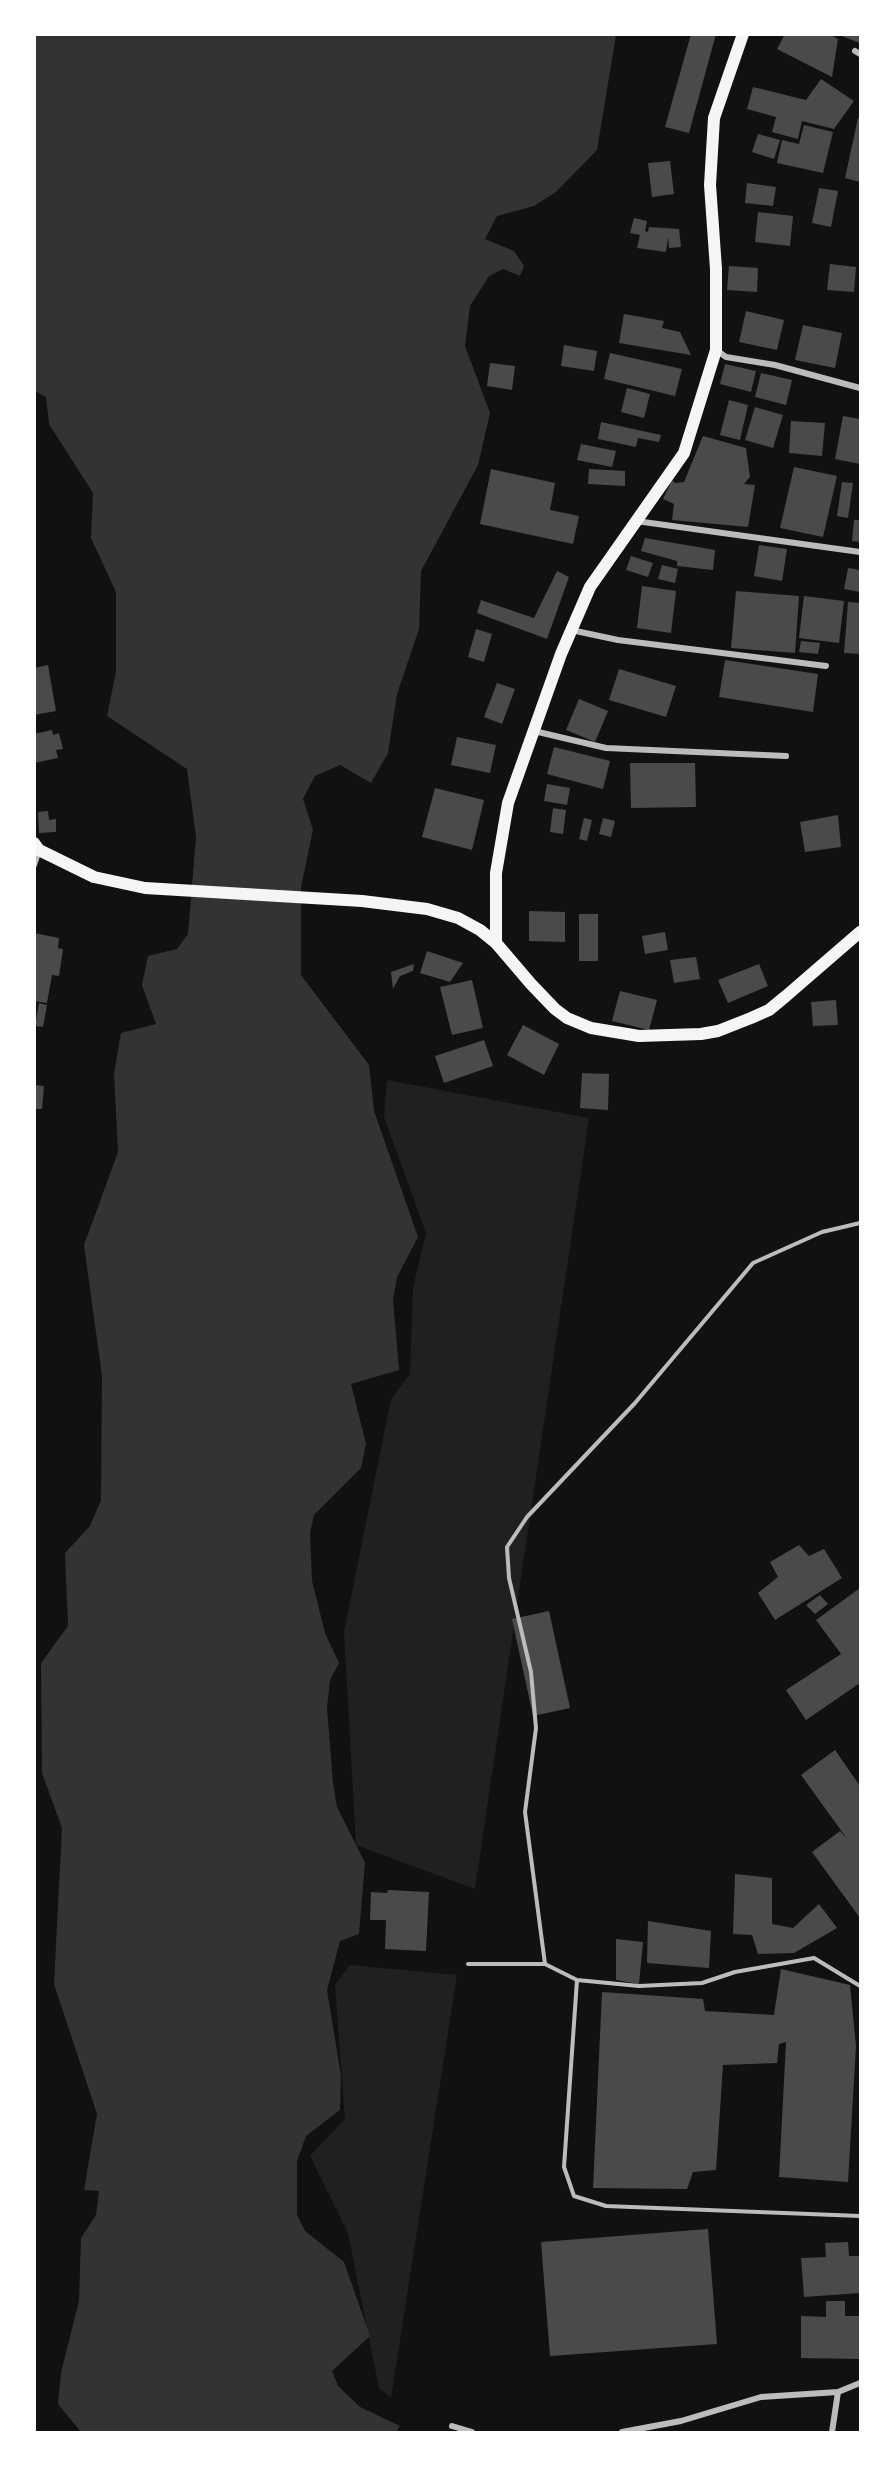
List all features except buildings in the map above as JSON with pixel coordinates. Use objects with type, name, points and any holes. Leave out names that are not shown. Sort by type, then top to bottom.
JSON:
[{"type":"main road","points":[[496,943],[496,873],[508,803],[561,654],[590,587],[684,453],[716,351],[716,269],[710,185],[714,118],[744,34]]},
{"type":"main road","points":[[37,847],[94,877],[145,888],[362,901],[427,909],[458,918],[480,930],[496,943],[539,992],[567,1018],[608,1032],[678,1036],[718,1031],[769,1010],[861,932]]},
{"type":"street","points":[[716,351],[726,357],[775,365],[861,388]]},
{"type":"street","points":[[636,521],[861,552]]},
{"type":"street","points":[[571,630],[618,640],[826,666]]},
{"type":"street","points":[[534,731],[606,748],[786,756]]},
{"type":"street","points":[[34,865],[37,847]]},
{"type":"street","points":[[621,2433],[681,2421],[761,2397],[838,2392],[861,2383]]},
{"type":"street","points":[[832,2433],[838,2392]]},
{"type":"street","points":[[452,2426],[472,2433]]},
{"type":"lane","points":[[545,1964],[525,1812],[536,1728],[531,1672],[509,1578],[507,1547],[527,1517],[635,1403],[753,1263],[822,1232],[861,1223]]},
{"type":"lane","points":[[468,1964],[545,1964],[577,1980],[639,1986],[702,1983],[735,1972],[814,1958],[861,1986]]},
{"type":"lane","points":[[577,1980],[564,2167],[574,2196],[606,2206],[861,2216]]},
{"type":"shaded area","points":[[34,35],[616,35],[597,150],[556,192],[534,206],[497,216],[485,239],[514,251],[524,266],[520,276],[503,269],[489,276],[470,306],[465,346],[490,413],[478,465],[421,571],[419,629],[397,694],[388,753],[371,783],[340,765],[315,776],[303,799],[313,830],[301,887],[301,975],[369,1065],[374,1111],[418,1237],[397,1277],[393,1300],[399,1370],[351,1384],[366,1444],[361,1468],[314,1515],[310,1533],[312,1581],[325,1633],[339,1663],[330,1680],[327,1708],[337,1807],[365,1863],[359,1934],[340,1941],[327,1990],[341,2076],[340,2110],[306,2136],[297,2161],[297,2215],[305,2231],[344,2262],[370,2336],[332,2371],[338,2386],[360,2407],[400,2426],[396,2432],[81,2432],[58,2404],[61,2373],[79,2301],[81,2238],[96,2215],[99,2191],[84,2190],[97,2114],[54,1984],[62,1828],[42,1773],[41,1663],[68,1626],[65,1553],[90,1526],[101,1500],[102,1376],[84,1245],[118,1152],[114,1073],[121,1033],[156,1024],[142,985],[148,956],[177,949],[188,934],[196,837],[187,769],[107,716],[116,672],[116,592],[91,538],[93,493],[49,424],[46,397],[35,391]]},
{"type":"shaded area","points":[[387,1080],[589,1118],[475,1889],[356,1845],[344,1632],[391,1399],[410,1374],[413,1288],[426,1233],[384,1117]]},
{"type":"shaded area","points":[[350,1965],[457,1975],[391,2398],[379,2388],[348,2233],[310,2156],[345,2119],[335,1985]]}]
